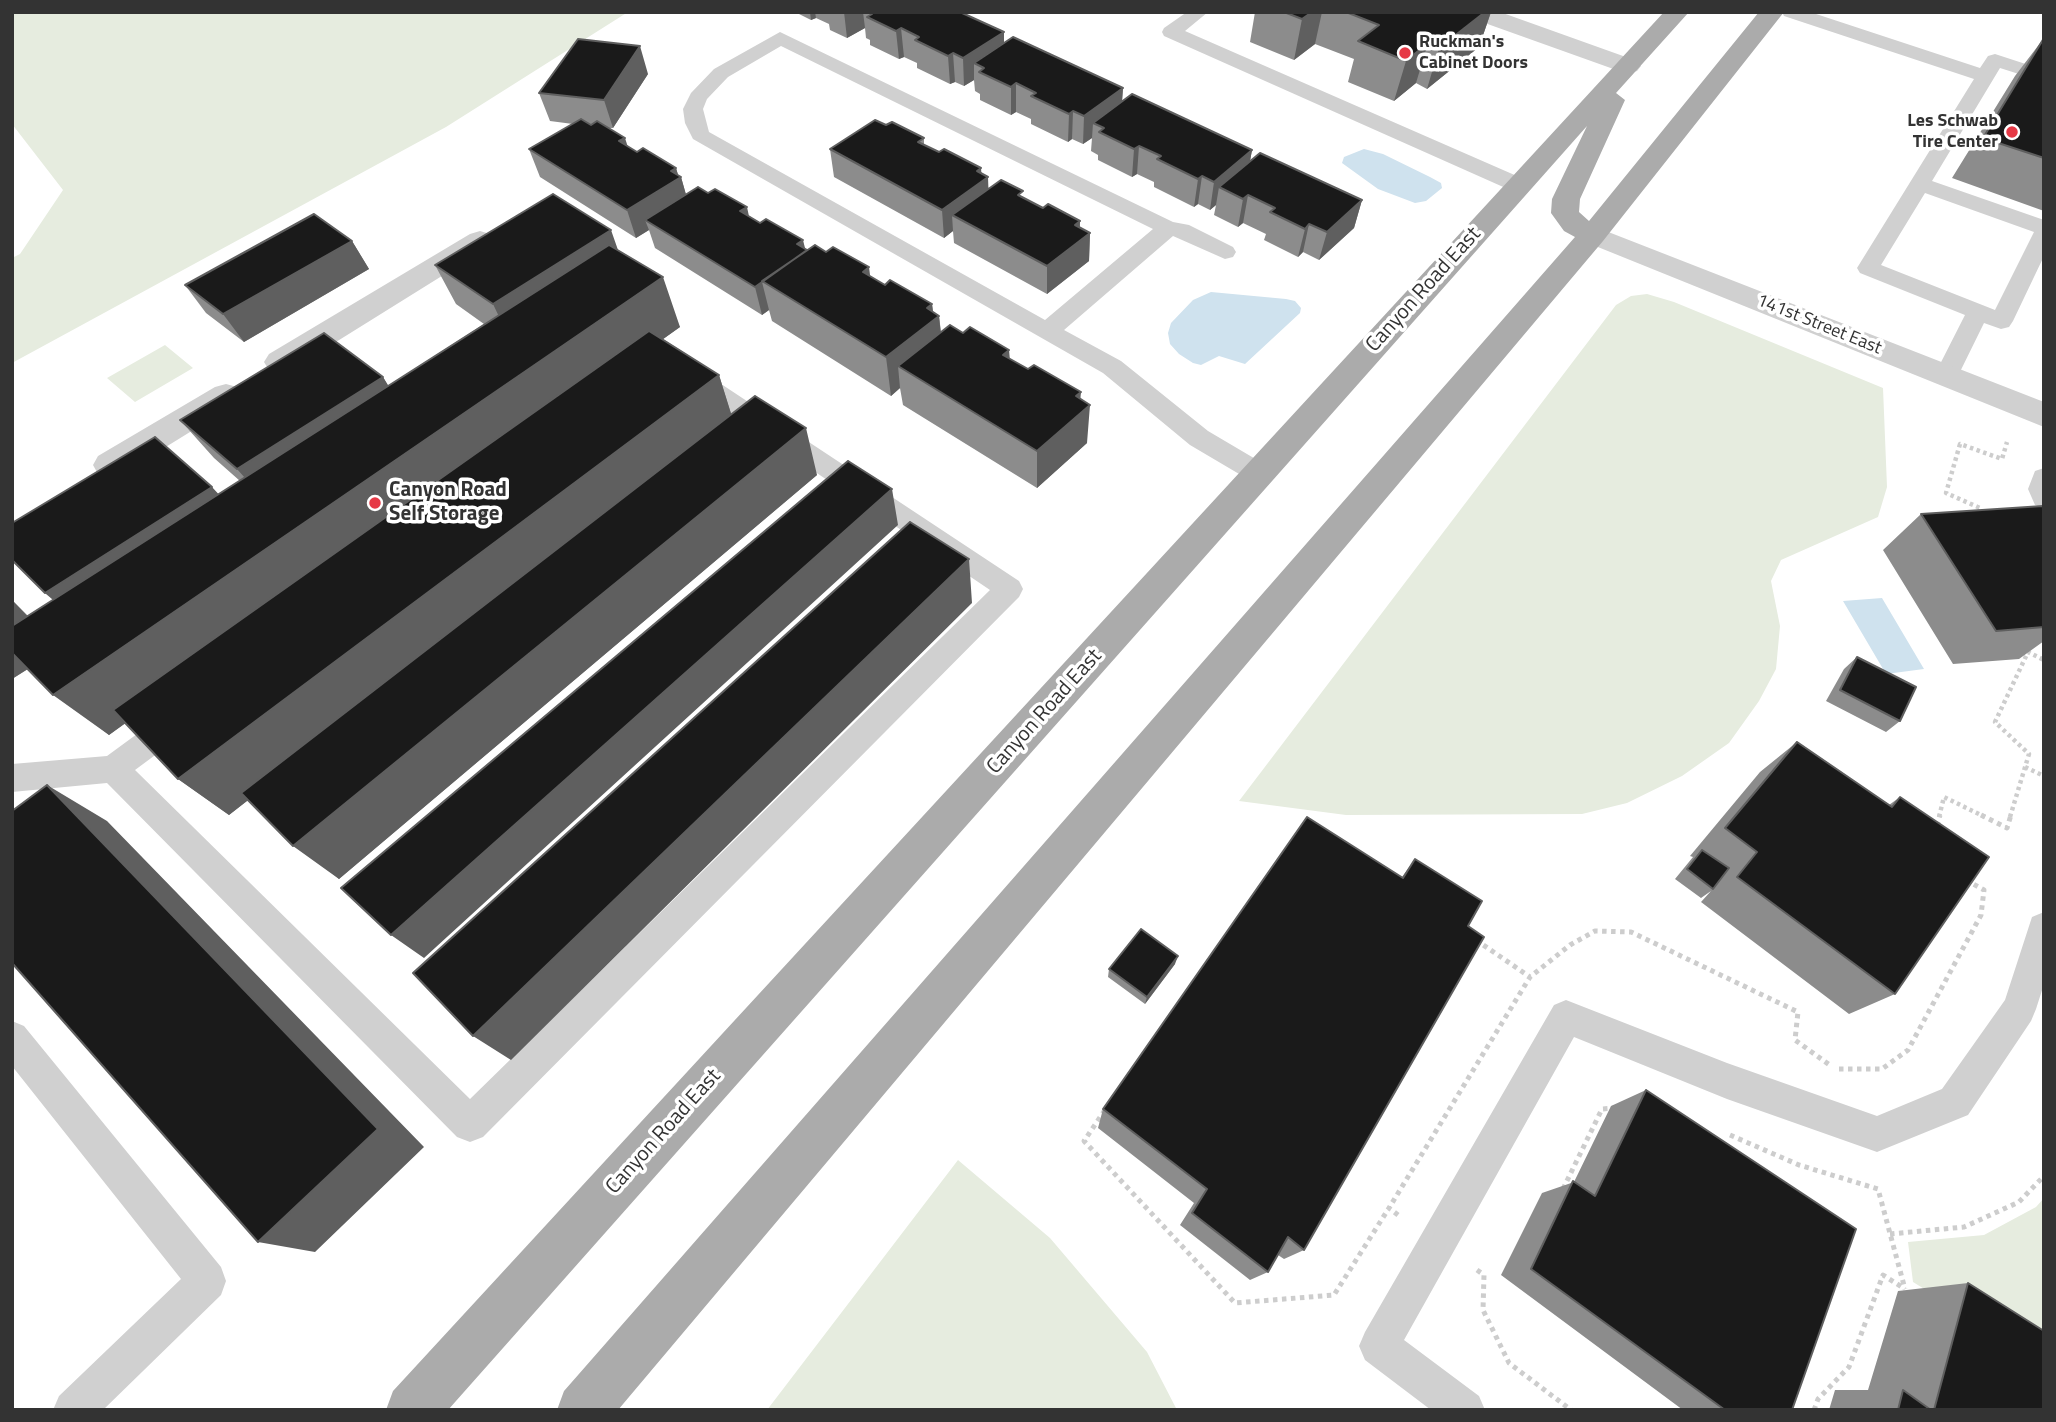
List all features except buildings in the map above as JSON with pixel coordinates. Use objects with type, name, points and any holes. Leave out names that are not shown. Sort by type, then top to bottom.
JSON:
[{"type":"main road","name":"Canyon Road East","points":[[412,1410],[1677,12]]},
{"type":"main road","points":[[583,1410],[1593,235],[1772,12]]},
{"type":"main road","points":[[1593,235],[1574,225],[1564,213],[1566,199],[1628,66]]},
{"type":"street","points":[[1476,12],[1628,66]]},
{"type":"street","points":[[84,481],[500,227]]},
{"type":"street","name":"141st Street East","points":[[1593,235],[2044,415]]},
{"type":"lane","points":[[1199,12],[1171,32],[1518,185]]},
{"type":"lane","points":[[1791,12],[1985,76]]},
{"type":"lane","points":[[1224,252],[1181,230],[1168,228],[780,38],[721,72],[698,97],[693,109],[700,135],[717,147],[1112,367],[1199,438],[1260,474]]},
{"type":"lane","points":[[1921,184],[2044,231],[2001,321],[1868,268],[1995,61],[2044,76]]},
{"type":"lane","points":[[1047,331],[1168,228]]},
{"type":"lane","points":[[1946,376],[1978,312]]},
{"type":"lane","points":[[113,769],[470,1124],[1009,589],[666,360]]},
{"type":"lane","points":[[2044,478],[2041,489],[2044,498]]},
{"type":"lane","points":[[12,778],[113,769],[201,704]]},
{"type":"lane","points":[[1465,1410],[1380,1346],[1566,1017],[1727,1081],[1877,1134],[1955,1102],[2019,1009],[2044,928]]},
{"type":"lane","points":[[12,1038],[207,1280],[73,1410]]},
{"type":"path","points":[[1983,522],[1980,508],[1946,494],[1960,444],[2002,459],[2008,438]]},
{"type":"path","points":[[1936,834],[1944,797],[2007,828],[2029,754],[1995,722],[2028,652],[2044,660]]},
{"type":"path","points":[[2025,767],[2044,776]]},
{"type":"path","points":[[1107,1107],[1084,1141],[1235,1303],[1334,1295],[1530,977],[1570,945],[1595,931],[1631,932],[1798,1012],[1795,1040],[1835,1069],[1882,1069],[1909,1050],[1981,915],[1984,890],[1962,877]]},
{"type":"path","points":[[1474,939],[1530,977]]},
{"type":"path","points":[[1558,1198],[1602,1109],[1626,1107]]},
{"type":"path","points":[[1724,1132],[1799,1165],[1878,1189],[1905,1289]]},
{"type":"path","points":[[1891,1234],[1964,1227],[2019,1202],[2044,1176]]},
{"type":"path","points":[[1389,1208],[1484,1275],[1483,1310],[1508,1363],[1571,1410]]},
{"type":"path","points":[[1814,1410],[1818,1399],[1849,1367],[1883,1275],[1917,1296]]},
{"type":"shaded area","points":[[12,12],[628,12],[446,127],[12,363],[12,258],[20,254],[63,190],[12,124]]},
{"type":"shaded area","points":[[1647,294],[1674,302],[1883,388],[1887,487],[1878,517],[1781,560],[1771,581],[1780,626],[1776,669],[1759,701],[1729,743],[1682,776],[1627,803],[1582,814],[1346,815],[1239,801],[1616,305],[1631,296]]},
{"type":"shaded area","points":[[165,345],[193,368],[135,402],[107,378]]},
{"type":"shaded area","points":[[958,1160],[1050,1238],[1147,1352],[1177,1410],[767,1410]]},
{"type":"shaded area","points":[[2044,1198],[2044,1363],[1913,1282],[1908,1242],[1984,1235],[2036,1207]]},
{"type":"water","points":[[1364,149],[1383,154],[1430,177],[1441,183],[1442,188],[1426,201],[1415,203],[1378,189],[1342,163],[1344,157]]},
{"type":"water","points":[[1211,292],[1295,301],[1301,308],[1300,313],[1245,364],[1219,356],[1201,365],[1179,354],[1170,344],[1168,333],[1171,323],[1193,300]]},
{"type":"water","points":[[1882,598],[1924,669],[1886,674],[1843,601]]},
{"type":"place","name":"Ruckman's Cabinet Doors","points":[[1405,53]]},
{"type":"place","name":"Les Schwab Tire Center","points":[[2012,132]]},
{"type":"place","name":"Canyon Road Self Storage","points":[[375,503]]}]
